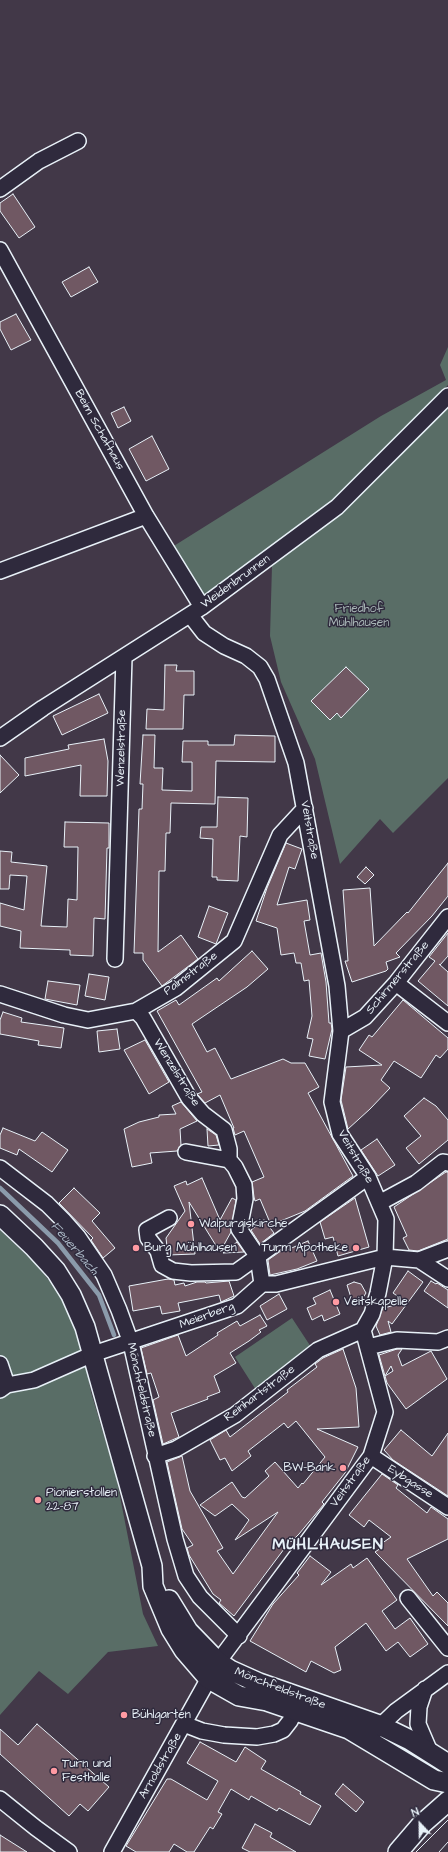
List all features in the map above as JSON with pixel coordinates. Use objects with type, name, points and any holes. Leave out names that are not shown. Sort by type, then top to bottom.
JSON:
[{"type":"main road","name":"Mönchfeldstraße","points":[[0,1215],[34,1247],[56,1271],[71,1295],[85,1327],[152,1566],[172,1608],[188,1631],[218,1662],[230,1670],[259,1683],[299,1705],[349,1729],[374,1732],[430,1752],[448,1764]]},
{"type":"main road","name":"Mönchfeldstraße","points":[[152,1566],[153,1586],[171,1629],[184,1650],[209,1679],[238,1696],[299,1705]]},
{"type":"main road","points":[[374,1732],[441,1781],[427,1819]]},
{"type":"main road","points":[[398,1852],[427,1819],[448,1801]]},
{"type":"street","points":[[0,189],[39,161],[78,141]]},
{"type":"street","name":"Beim Schafhaus","points":[[0,250],[146,516],[196,611]]},
{"type":"street","name":"Weidenbrunnen","points":[[0,738],[43,708],[196,611],[337,507],[448,396]]},
{"type":"street","points":[[0,571],[146,516]]},
{"type":"street","name":"Veitstraße","points":[[196,611],[204,633],[224,646],[246,656],[260,667],[267,679],[296,763],[338,986],[341,1031],[332,1102],[340,1134],[368,1177],[386,1219],[385,1257],[372,1314],[363,1330],[385,1412],[371,1456],[239,1636],[218,1662]]},
{"type":"street","name":"Wenzelstraße","points":[[116,959],[124,657]]},
{"type":"street","name":"Palmstraße","points":[[0,994],[64,1015],[88,1020],[136,1011],[176,988],[234,941],[280,835],[305,808]]},
{"type":"street","name":"Schirmerstraße","points":[[341,1031],[365,1017],[396,983],[448,917]]},
{"type":"street","points":[[396,983],[448,1023]]},
{"type":"street","name":"Wenzelstraße","points":[[136,1011],[143,1018],[189,1098],[203,1114],[224,1130],[229,1150],[229,1160],[235,1167],[244,1185],[245,1199],[239,1229],[258,1257],[262,1284]]},
{"type":"street","points":[[186,1152],[229,1160]]},
{"type":"street","points":[[379,1203],[416,1183],[443,1162],[448,1163]]},
{"type":"street","name":"Mönchfeldstraße","points":[[0,1168],[47,1204],[78,1237],[104,1275],[131,1343],[155,1456],[175,1539],[186,1576],[200,1597],[239,1636]]},
{"type":"street","points":[[169,1218],[147,1230],[148,1238],[158,1251],[162,1265],[173,1271],[191,1273],[236,1272],[368,1177]]},
{"type":"street","points":[[262,1284],[276,1284],[385,1257],[419,1260],[448,1249]]},
{"type":"street","points":[[419,1260],[448,1279]]},
{"type":"street","name":"Meierberg","points":[[3,1387],[34,1380],[93,1354],[131,1343],[237,1306],[262,1284]]},
{"type":"street","name":"Reinhartstraße","points":[[155,1456],[176,1449],[235,1415],[318,1350],[363,1330]]},
{"type":"street","points":[[368,1347],[397,1340],[438,1342],[448,1338]]},
{"type":"street","points":[[0,1364],[3,1387]]},
{"type":"street","name":"Eybgasse","points":[[371,1456],[448,1507]]},
{"type":"street","points":[[408,1598],[448,1648]]},
{"type":"street","name":"Arnoldstraße","points":[[112,1852],[218,1662]]},
{"type":"street","points":[[374,1732],[425,1689],[448,1673]]},
{"type":"street","points":[[425,1689],[419,1707],[418,1724],[430,1752]]},
{"type":"street","points":[[184,1724],[202,1731],[257,1737],[274,1734],[283,1730],[299,1705]]},
{"type":"street","points":[[0,1799],[69,1852]]},
{"type":"green space","points":[[448,347],[448,385],[344,491],[204,596],[169,549],[381,416],[446,380],[440,365]]},
{"type":"green space","name":"Friedhof Mühlhausen","points":[[448,404],[448,778],[393,833],[380,819],[340,864],[315,759],[281,682],[270,636],[272,566],[352,503]]},
{"type":"green space","points":[[0,1230],[34,1262],[64,1299],[85,1360],[91,1392],[116,1476],[143,1614],[158,1646],[108,1652],[68,1694],[39,1671],[0,1715]]},
{"type":"green space","points":[[292,1318],[311,1347],[256,1390],[235,1357]]},
{"type":"building","points":[[13,194],[35,227],[19,238],[0,211],[0,203]]},
{"type":"building","points":[[89,267],[98,282],[71,297],[62,282]]},
{"type":"building","points":[[16,314],[31,340],[11,350],[0,329],[0,322]]},
{"type":"building","points":[[124,407],[131,421],[118,428],[111,413]]},
{"type":"building","points":[[152,436],[169,469],[146,481],[129,449]]},
{"type":"building","points":[[165,665],[177,665],[176,671],[194,671],[194,695],[184,695],[183,729],[146,729],[147,709],[164,710]]},
{"type":"building","points":[[346,667],[369,689],[341,718],[337,713],[330,720],[311,701]]},
{"type":"building","points":[[99,694],[108,713],[62,735],[53,716]]},
{"type":"building","points":[[143,735],[155,735],[154,768],[163,768],[162,790],[192,791],[192,762],[182,762],[183,741],[208,741],[208,745],[234,745],[235,735],[275,736],[275,762],[216,761],[215,804],[171,803],[170,833],[166,833],[165,871],[159,871],[158,952],[181,935],[198,959],[162,986],[143,960],[143,953],[134,953],[139,809],[142,809],[143,784],[140,784]]},
{"type":"building","points":[[104,739],[108,761],[107,796],[80,796],[81,765],[25,776],[25,758],[69,749],[68,745]]},
{"type":"building","points":[[0,755],[19,775],[0,793]]},
{"type":"building","points":[[218,797],[248,798],[247,837],[240,836],[238,881],[217,880],[217,877],[212,877],[213,839],[200,838],[201,827],[217,827]]},
{"type":"building","points":[[65,822],[109,823],[105,919],[94,918],[93,956],[70,955],[70,950],[20,948],[21,931],[0,926],[0,903],[24,910],[27,876],[10,875],[9,889],[0,889],[0,851],[12,852],[11,862],[47,866],[41,926],[67,927],[68,899],[77,900],[78,847],[64,847]]},
{"type":"building","points":[[286,843],[302,849],[295,869],[289,867],[277,905],[307,900],[310,920],[304,921],[310,955],[321,953],[326,982],[329,1023],[331,1023],[332,1029],[325,1059],[309,1056],[313,1039],[307,1038],[312,1016],[309,980],[304,981],[301,963],[296,963],[294,953],[281,955],[277,928],[256,921],[267,888]]},
{"type":"building","points":[[448,863],[448,896],[432,916],[396,953],[400,957],[386,962],[388,969],[386,971],[352,982],[345,961],[348,961],[343,890],[370,888],[374,946],[407,912],[408,913]]},
{"type":"building","points":[[366,867],[374,875],[365,884],[357,877]]},
{"type":"building","points":[[209,906],[228,913],[216,944],[198,937]]},
{"type":"building","points":[[448,933],[448,956],[440,965],[448,972],[448,1006],[418,981],[435,961],[429,957]]},
{"type":"building","points":[[252,951],[268,969],[247,987],[192,1024],[207,1052],[215,1048],[231,1079],[283,1059],[291,1063],[305,1063],[319,1087],[308,1093],[353,1176],[305,1211],[271,1225],[260,1199],[255,1201],[252,1182],[264,1177],[244,1131],[235,1135],[234,1128],[220,1095],[205,1103],[197,1094],[202,1092],[157,1011],[176,1000],[179,1005],[217,978],[219,981]]},
{"type":"building","points":[[89,974],[109,977],[105,1000],[85,996]]},
{"type":"building","points":[[48,981],[80,985],[77,1005],[45,999]]},
{"type":"building","points":[[403,1000],[448,1038],[448,1049],[440,1058],[436,1055],[421,1078],[394,1061],[381,1080],[390,1088],[348,1129],[341,1100],[346,1067],[382,1065],[359,1050],[369,1035],[372,1037]]},
{"type":"building","points":[[3,1012],[22,1018],[21,1022],[64,1028],[61,1048],[38,1045],[39,1041],[0,1034],[0,1020]]},
{"type":"building","points":[[117,1029],[120,1049],[99,1052],[97,1031]]},
{"type":"building","points":[[145,1040],[169,1082],[149,1094],[124,1050]]},
{"type":"building","points":[[424,1098],[436,1106],[448,1120],[448,1140],[419,1164],[406,1148],[421,1136],[404,1116]]},
{"type":"building","points":[[181,1102],[197,1121],[180,1129],[181,1145],[177,1151],[150,1153],[152,1163],[132,1167],[124,1129],[139,1122],[159,1117],[159,1115],[176,1114],[172,1106]]},
{"type":"building","points":[[3,1128],[35,1141],[42,1132],[68,1150],[52,1172],[19,1149],[17,1155],[0,1148],[0,1135]]},
{"type":"building","points":[[207,1129],[216,1135],[219,1145],[208,1146]]},
{"type":"building","points":[[377,1139],[395,1165],[378,1176],[361,1150]]},
{"type":"building","points":[[448,1172],[448,1239],[418,1251],[409,1250],[403,1238],[407,1236],[394,1207]]},
{"type":"building","points":[[202,1178],[220,1220],[232,1198],[236,1200],[231,1232],[220,1252],[189,1202],[195,1254],[168,1255],[166,1238],[185,1211],[174,1186],[186,1181],[187,1185]]},
{"type":"building","points":[[74,1188],[100,1213],[92,1221],[115,1248],[103,1258],[91,1240],[93,1238],[59,1203]]},
{"type":"building","points":[[355,1198],[369,1247],[338,1256],[333,1237],[325,1239],[320,1222]]},
{"type":"building","points":[[264,1220],[274,1233],[260,1244],[251,1230]]},
{"type":"building","points":[[308,1241],[317,1261],[297,1269],[270,1275],[268,1260],[285,1248],[287,1250]]},
{"type":"building","points":[[237,1242],[244,1252],[223,1253]]},
{"type":"building","points":[[408,1271],[423,1282],[392,1324],[388,1321],[391,1332],[380,1335],[376,1326],[383,1307],[406,1302],[393,1293]]},
{"type":"building","points":[[168,1279],[174,1280],[175,1285],[184,1283],[185,1286],[197,1282],[206,1283],[229,1281],[234,1296],[221,1302],[219,1295],[178,1303],[180,1311],[162,1314],[160,1306],[133,1311],[129,1286]]},
{"type":"building","points":[[431,1281],[448,1290],[448,1308],[424,1291]]},
{"type":"building","points":[[354,1282],[361,1284],[366,1293],[362,1299],[353,1304],[347,1285]]},
{"type":"building","points":[[330,1290],[340,1314],[324,1321],[322,1315],[312,1320],[307,1308],[316,1304],[313,1298]]},
{"type":"building","points":[[279,1294],[287,1309],[267,1320],[260,1306]]},
{"type":"building","points":[[260,1315],[267,1326],[259,1330],[261,1332],[249,1341],[230,1353],[236,1363],[214,1376],[220,1392],[207,1397],[208,1399],[171,1413],[179,1437],[163,1444],[153,1400],[159,1397],[151,1373],[147,1374],[141,1348],[178,1335],[186,1356],[218,1335],[217,1333],[237,1321],[240,1326]]},
{"type":"building","points":[[343,1349],[356,1388],[359,1427],[317,1429],[358,1447],[345,1473],[322,1502],[324,1504],[299,1534],[291,1542],[290,1541],[234,1616],[219,1603],[221,1600],[213,1594],[189,1555],[187,1548],[193,1545],[182,1529],[167,1462],[182,1456],[190,1491],[223,1548],[217,1551],[233,1574],[278,1512],[235,1540],[249,1520],[232,1504],[215,1516],[200,1505],[232,1482],[242,1497],[245,1498],[269,1476],[265,1471],[275,1462],[298,1488],[325,1457],[296,1421],[288,1428],[284,1423],[248,1451],[251,1456],[232,1471],[225,1458],[220,1460],[210,1440],[226,1430],[230,1437],[288,1392],[287,1390],[317,1367],[315,1364],[323,1358]]},
{"type":"building","points":[[397,1349],[402,1349],[398,1355],[402,1366],[431,1351],[447,1379],[406,1409],[387,1383],[379,1355]],"holes":[[[391,1366],[393,1371],[385,1376]]]},
{"type":"building","points":[[401,1430],[432,1456],[448,1433],[448,1496],[393,1460],[384,1450]]},
{"type":"building","points":[[382,1474],[398,1485],[396,1488],[427,1513],[431,1507],[448,1519],[448,1539],[407,1559],[433,1596],[437,1592],[448,1603],[448,1626],[375,1552],[384,1546],[381,1544],[391,1537],[369,1520],[364,1527],[349,1515]]},
{"type":"building","points":[[310,1556],[331,1572],[321,1585],[351,1564],[353,1568],[367,1558],[397,1600],[382,1611],[395,1629],[410,1618],[428,1644],[410,1657],[398,1642],[386,1651],[366,1623],[335,1647],[341,1670],[334,1673],[311,1661],[306,1672],[250,1641],[273,1604],[299,1575],[297,1573]]},
{"type":"building","name":"Turn und Festhalle","points":[[37,1724],[109,1787],[88,1811],[80,1804],[69,1816],[0,1754],[0,1729],[18,1745]]},
{"type":"building","points":[[200,1742],[236,1762],[245,1747],[266,1761],[261,1769],[301,1792],[300,1794],[321,1806],[310,1825],[279,1808],[277,1811],[251,1796],[249,1800],[231,1789],[218,1812],[222,1814],[213,1829],[210,1827],[194,1852],[187,1852],[174,1844],[169,1852],[136,1852],[126,1846],[167,1779],[171,1779],[207,1800],[218,1781],[187,1763]]},
{"type":"building","points":[[343,1784],[364,1802],[356,1812],[335,1794]]},
{"type":"building","points":[[255,1824],[272,1833],[270,1837],[296,1852],[250,1852],[242,1848]]},
{"type":"building","points":[[0,1835],[27,1852],[0,1852]]},
{"type":"waterway","name":"Feuerbach","points":[[0,1188],[58,1243],[99,1295],[114,1335]]},
{"type":"tram line","points":[[416,1852],[448,1820]]},
{"type":"tram line","points":[[439,1852],[448,1842]]},
{"type":"place","name":"Walpurgiskirche","points":[[191,1224]]},
{"type":"place","name":"Burg Mühlhausen","points":[[136,1248]]},
{"type":"place","name":"Turm Apotheke","points":[[356,1248]]},
{"type":"place","name":"Veitskapelle","points":[[336,1302]]},
{"type":"place","name":"BW-Bank","points":[[343,1468]]},
{"type":"place","name":"Pionierstollen 22-87","points":[[38,1500]]},
{"type":"place","name":"Bühlgarten","points":[[124,1715]]},
{"type":"place","name":"Turn und Festhalle","points":[[54,1771]]},
{"type":"district","name":"MÜHLHAUSEN","points":[[328,1546]]}]
